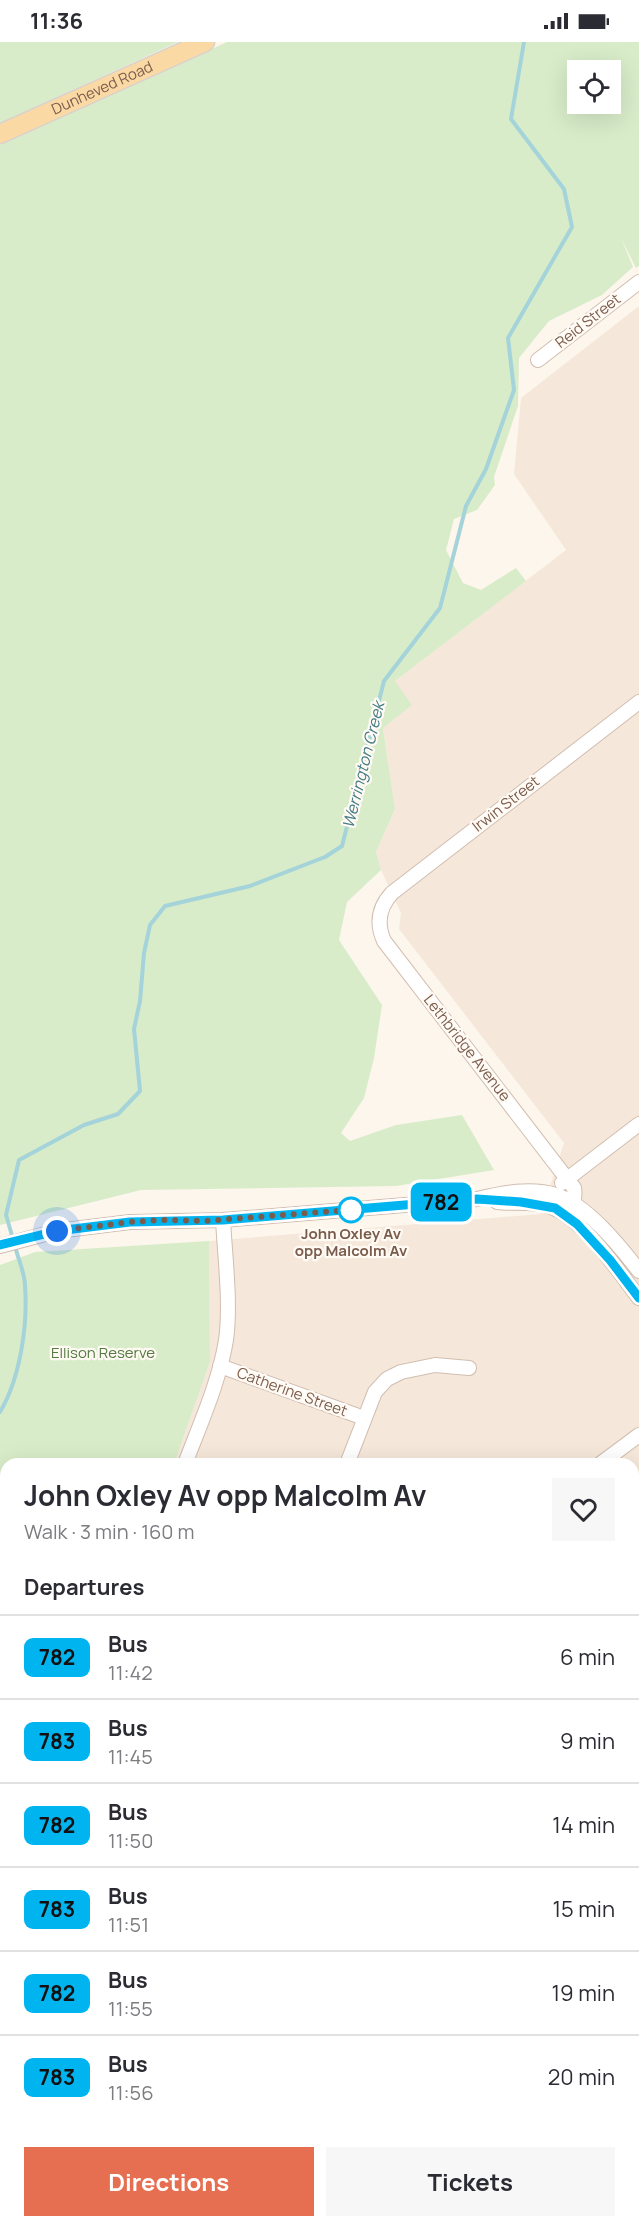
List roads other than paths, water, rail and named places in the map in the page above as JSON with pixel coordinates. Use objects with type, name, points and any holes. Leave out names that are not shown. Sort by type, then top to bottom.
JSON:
[{"type":"main road","name":"Dunheved Road","points":[[0,134],[205,42]]},
{"type":"street","name":"Reid Street","points":[[538,360],[639,282]]},
{"type":"street","name":"Irwin Street","points":[[380,912],[392,893],[639,702]]},
{"type":"street","name":"Lethbridge Avenue","points":[[380,912],[379,923],[384,940],[568,1179]]},
{"type":"street","points":[[563,1206],[576,1195],[568,1179],[639,1124]]},
{"type":"street","points":[[0,1245],[37,1235],[130,1222],[223,1220],[477,1199],[522,1192],[543,1192],[609,1235],[639,1271]]},
{"type":"street","points":[[563,1206],[639,1298]]},
{"type":"street","points":[[187,1458],[220,1366],[226,1340],[223,1220]]},
{"type":"street","points":[[349,1458],[375,1392],[387,1378],[435,1365],[469,1368]]},
{"type":"street","name":"Catherine Street","points":[[220,1366],[364,1418]]},
{"type":"street","points":[[608,1458],[639,1435]]},
{"type":"waterway","name":"Werrington Creek","points":[[13,1239],[6,1215],[19,1160],[84,1125],[118,1114],[140,1091],[134,1029],[140,1001],[144,953],[150,925],[165,906],[250,886],[325,857],[342,846],[384,681],[440,608],[466,506],[486,469],[514,390],[508,338],[572,227],[564,189],[511,119],[524,42]]},
{"type":"waterway","name":"Werrington Creek","points":[[0,1412],[13,1384],[24,1334],[25,1281],[15,1246]]},
{"type":"place","name":"John Oxley Av opp Malcolm Av","points":[[351,1210]]},
{"type":"park label","name":"Ellison Reserve","points":[[103,1353]]}]
